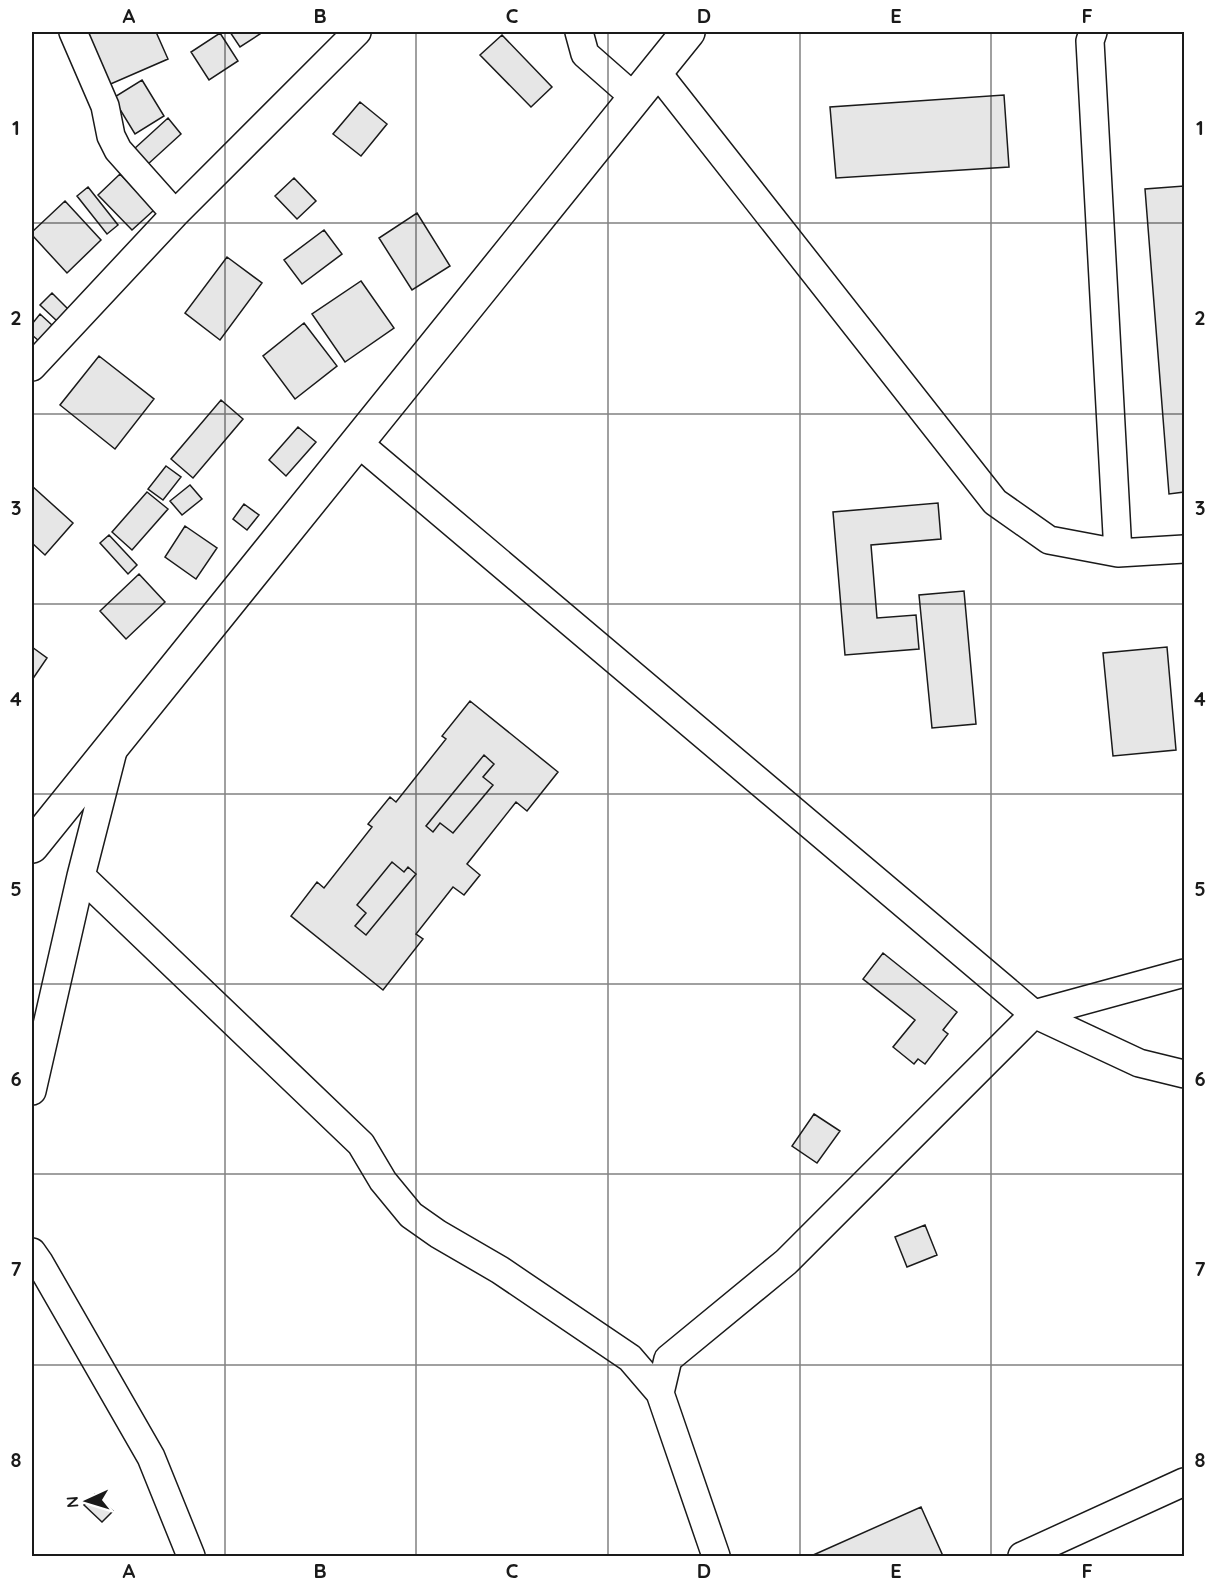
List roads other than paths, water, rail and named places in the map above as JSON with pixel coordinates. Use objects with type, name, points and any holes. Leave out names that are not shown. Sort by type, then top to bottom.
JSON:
[{"type":"main road","points":[[32,846],[688,32]]},
{"type":"street","points":[[74,32],[105,106],[111,136],[118,150],[175,214]]},
{"type":"street","points":[[32,367],[175,214],[357,32]]},
{"type":"street","points":[[579,32],[585,54],[635,98]]},
{"type":"street","points":[[1094,32],[1089,41],[1118,553]]},
{"type":"street","points":[[656,71],[994,502],[1048,540],[1118,553],[1185,549]]},
{"type":"street","points":[[357,442],[1034,1014],[1139,1063],[1185,1074]]},
{"type":"street","points":[[32,1091],[81,876],[115,743]]},
{"type":"street","points":[[81,876],[361,1144],[383,1181],[411,1215],[438,1234],[500,1270],[630,1358],[660,1393],[716,1557]]},
{"type":"street","points":[[660,1393],[668,1359],[786,1262],[1034,1014],[1185,973]]},
{"type":"street","points":[[32,1252],[151,1456],[191,1557]]},
{"type":"street","points":[[630,1358],[668,1359]]},
{"type":"street","points":[[1022,1557],[1185,1482]]}]
